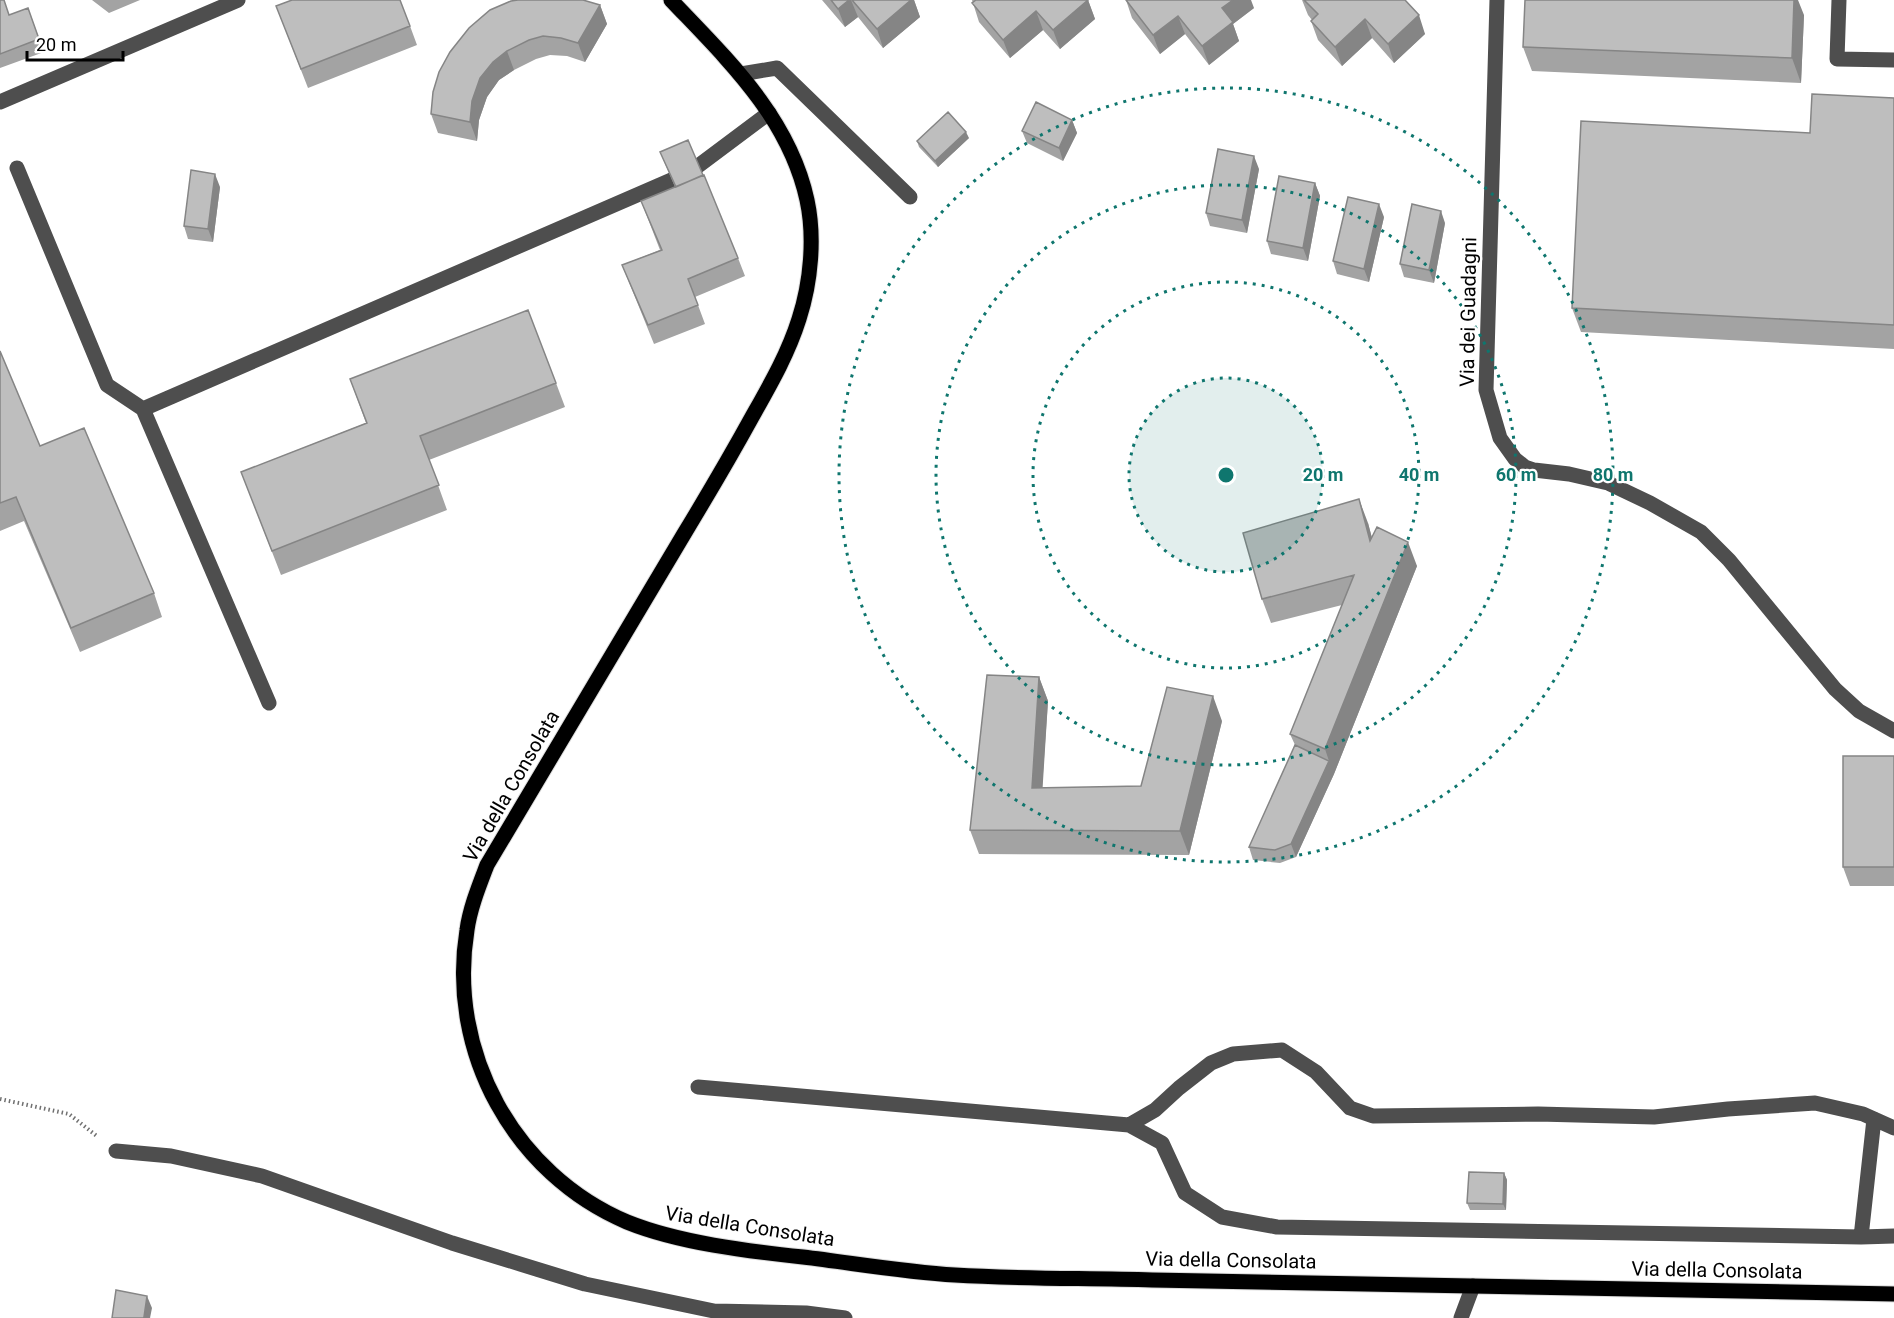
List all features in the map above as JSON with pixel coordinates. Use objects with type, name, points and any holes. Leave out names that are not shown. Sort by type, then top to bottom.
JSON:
[{"type":"main road","name":"Via della Consolata","points":[[671,0],[741,74],[782,134],[793,157],[807,200],[810,219],[810,264],[805,300],[795,333],[779,368],[717,478],[487,865],[471,910],[466,934],[464,969],[464,1004],[469,1035],[489,1090],[508,1122],[530,1151],[552,1173],[587,1200],[626,1221],[654,1232],[744,1249],[953,1275],[1894,1294]]},
{"type":"street","points":[[0,102],[238,0]]},
{"type":"street","name":"Via dei Guadagni","points":[[1497,0],[1486,390],[1500,438],[1509,452],[1525,467],[1608,483],[1650,503],[1701,532],[1729,560],[1835,689],[1858,711],[1894,731]]},
{"type":"street","points":[[1839,0],[1837,59],[1894,60]]},
{"type":"street","points":[[741,74],[777,68],[910,196]]},
{"type":"street","points":[[143,408],[690,172],[769,113]]},
{"type":"street","points":[[17,168],[107,385],[143,408],[269,703]]},
{"type":"street","points":[[1129,1125],[1155,1110],[1211,1063],[1233,1054],[1282,1050],[1317,1072],[1350,1108],[1373,1116],[1538,1114],[1654,1117],[1815,1103],[1863,1114],[1894,1128]]},
{"type":"street","points":[[698,1087],[1129,1125],[1162,1143],[1185,1193],[1222,1216],[1277,1227],[1894,1236]]},
{"type":"street","points":[[1861,1237],[1874,1119]]},
{"type":"street","points":[[116,1151],[171,1156],[262,1176],[452,1243],[585,1284],[714,1311],[806,1313],[845,1318]]},
{"type":"street","points":[[1461,1318],[1473,1286]]},
{"type":"path","points":[[0,1099],[69,1114],[116,1151]]},
{"type":"building","points":[[0,0],[4,0],[9,15],[28,8],[39,39],[0,54]]},
{"type":"building","points":[[292,0],[400,0],[410,26],[301,69],[276,6]]},
{"type":"building","points":[[518,0],[583,0],[600,5],[578,43],[543,36],[507,51],[493,62],[480,78],[472,101],[470,122],[431,114],[433,92],[439,72],[450,52],[469,28],[490,10]]},
{"type":"building","points":[[831,0],[849,0],[838,9]]},
{"type":"building","points":[[852,0],[911,0],[877,29]]},
{"type":"building","points":[[976,0],[1088,0],[1053,30],[1036,11],[1003,40],[972,3]]},
{"type":"building","points":[[1126,0],[1233,0],[1222,8],[1233,22],[1202,46],[1178,16],[1153,35]]},
{"type":"building","points":[[1304,0],[1405,0],[1419,15],[1388,44],[1365,19],[1335,47],[1311,21],[1318,14]]},
{"type":"building","points":[[1525,0],[1794,0],[1792,58],[1523,47]]},
{"type":"building","points":[[1812,94],[1894,98],[1894,325],[1572,308],[1581,121],[1810,133]]},
{"type":"building","points":[[1036,102],[1072,120],[1059,148],[1022,131]]},
{"type":"building","points":[[948,112],[966,132],[935,161],[917,141]]},
{"type":"building","points":[[688,140],[703,175],[676,187],[660,152]]},
{"type":"building","points":[[1218,149],[1254,156],[1242,220],[1206,213]]},
{"type":"building","points":[[191,170],[215,174],[208,229],[184,226]]},
{"type":"building","points":[[704,175],[738,258],[688,279],[698,305],[648,325],[622,265],[662,250],[641,201]]},
{"type":"building","points":[[1279,176],[1315,183],[1303,248],[1267,241]]},
{"type":"building","points":[[1348,197],[1379,204],[1364,269],[1333,261]]},
{"type":"building","points":[[1412,204],[1441,211],[1429,270],[1400,264]]},
{"type":"building","points":[[528,310],[556,383],[420,436],[439,485],[272,551],[241,472],[367,423],[350,379]]},
{"type":"building","points":[[0,351],[40,446],[84,428],[154,593],[71,628],[16,497],[0,503]]},
{"type":"building","points":[[1359,499],[1370,541],[1377,527],[1408,542],[1325,749],[1290,734],[1354,575],[1262,599],[1243,533]]},
{"type":"building","points":[[987,675],[1039,677],[1032,788],[1141,786],[1167,687],[1213,696],[1180,831],[970,830]]},
{"type":"building","points":[[1295,745],[1329,761],[1291,844],[1275,850],[1249,847]]},
{"type":"building","points":[[1843,756],[1894,756],[1894,867],[1843,867]]},
{"type":"building","points":[[1469,1172],[1504,1173],[1503,1204],[1467,1203]]},
{"type":"building","points":[[116,1290],[147,1296],[144,1317],[150,1318],[112,1318]]}]
